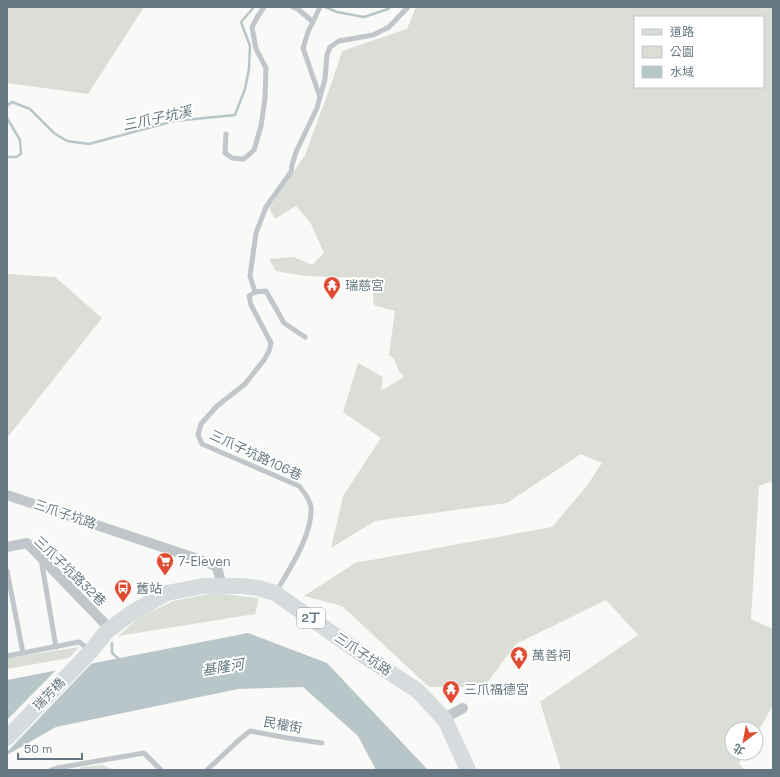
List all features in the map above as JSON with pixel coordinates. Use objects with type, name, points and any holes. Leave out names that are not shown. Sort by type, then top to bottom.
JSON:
[{"type":"main road","name":"三爪子坑路","points":[[91,651],[110,629],[132,612],[167,593],[202,586],[258,588],[275,593],[363,655],[418,691],[445,720],[468,770]]},
{"type":"main road","name":"瑞芳橋","points":[[7,738],[91,651]]},
{"type":"street","name":"三爪子坑路","points":[[7,495],[201,560],[217,567],[222,586]]},
{"type":"street","name":"三爪子坑路32巷","points":[[7,547],[27,543],[110,629]]},
{"type":"street","points":[[443,718],[463,708]]},
{"type":"lane","points":[[226,134],[225,153],[232,158],[244,159],[254,150],[261,126],[265,98],[266,68],[256,49],[252,27],[264,7]]},
{"type":"lane","points":[[293,7],[298,9],[313,22]]},
{"type":"lane","points":[[305,337],[284,323],[266,290],[255,292],[250,276],[256,233],[266,207],[292,172],[292,165],[296,152],[317,108],[325,79],[327,55],[330,47],[339,41],[373,35],[389,27],[408,7]]},
{"type":"lane","points":[[319,9],[308,32],[303,48],[320,98]]},
{"type":"lane","name":"三爪子坑路106巷","points":[[255,292],[249,296],[251,305],[271,343],[269,351],[264,360],[245,384],[217,406],[201,424],[198,435],[202,444],[299,486],[306,494],[311,507],[310,524],[299,553],[275,593]]},
{"type":"lane","points":[[41,557],[56,647]]},
{"type":"lane","points":[[7,571],[23,653]]},
{"type":"lane","points":[[7,656],[79,642],[91,651]]},
{"type":"lane","name":"民權街","points":[[207,770],[250,731],[322,743]]},
{"type":"lane","points":[[51,770],[144,753],[161,770]]},
{"type":"green space","points":[[7,7],[144,7],[88,94],[7,83]]},
{"type":"green space","points":[[416,7],[773,7],[773,481],[759,486],[751,619],[773,629],[773,705],[764,721],[724,721],[724,761],[740,761],[739,763],[744,770],[561,770],[540,702],[638,635],[606,600],[516,644],[484,687],[429,687],[342,606],[304,596],[355,563],[552,527],[586,487],[602,463],[581,454],[507,503],[375,521],[331,548],[343,496],[381,438],[343,412],[358,363],[383,377],[381,391],[404,377],[399,371],[394,359],[389,355],[395,311],[374,305],[371,278],[305,276],[276,271],[269,259],[294,257],[312,265],[324,253],[310,222],[296,206],[275,219],[269,208],[305,155],[342,51],[407,29]]},
{"type":"green space","points":[[7,274],[55,277],[102,318],[7,438]]},
{"type":"green space","points":[[214,593],[259,598],[255,614],[118,636],[140,617],[173,601]]},
{"type":"green space","points":[[79,647],[69,658],[7,669],[7,658]]},
{"type":"green space","points":[[103,765],[113,770],[78,770],[81,767]]},
{"type":"water","name":"基隆河","points":[[248,633],[327,663],[428,770],[376,770],[358,736],[303,687],[238,689],[56,727],[7,755],[7,680]]},
{"type":"pier","points":[[94,661],[7,752],[7,720],[58,668]]},
{"type":"waterway","name":"三爪子坑溪","points":[[7,106],[12,102],[30,109],[54,133],[67,141],[89,144],[174,121],[235,115],[245,89],[249,69],[250,46],[241,22],[254,7]]},
{"type":"waterway","name":"三爪子坑溪","points":[[325,7],[337,12],[364,17],[390,7]]},
{"type":"waterway","name":"三爪子坑溪","points":[[7,118],[20,140],[21,154],[16,157],[7,157]]},
{"type":"waterway","name":"三爪子坑溪","points":[[112,643],[112,653],[120,660]]},
{"type":"place","name":"瑞慈宮","points":[[332,300]]},
{"type":"place","name":"7-Eleven","points":[[165,576]]},
{"type":"place","name":"舊站","points":[[123,603]]},
{"type":"place","name":"萬善祠","points":[[519,670]]},
{"type":"place","name":"三爪福德宮","points":[[451,704]]}]
